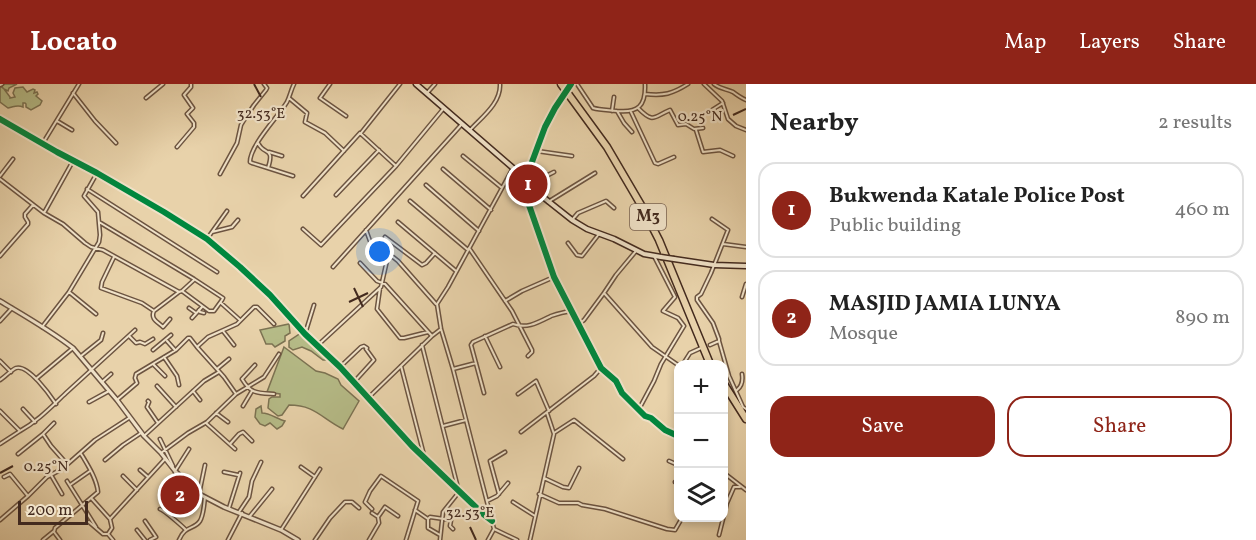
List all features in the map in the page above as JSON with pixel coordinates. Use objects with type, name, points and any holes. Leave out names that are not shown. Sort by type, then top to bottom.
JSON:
[{"type":"highway","name":"M3","points":[[563,84],[609,144],[628,174],[652,219],[710,360]]},
{"type":"highway","points":[[728,392],[746,419]]},
{"type":"highway","points":[[728,399],[746,424]]},
{"type":"main road","points":[[416,84],[578,225],[644,254],[714,265],[746,266]]},
{"type":"street","points":[[43,144],[78,84]]},
{"type":"street","points":[[146,98],[163,84]]},
{"type":"street","points":[[177,147],[195,127],[187,114],[193,108],[184,95],[191,84]]},
{"type":"street","points":[[220,174],[237,143],[241,125],[267,88],[264,84]]},
{"type":"street","points":[[293,176],[250,162],[250,157],[289,98],[294,84]]},
{"type":"street","points":[[330,84],[320,98],[346,116]]},
{"type":"street","points":[[303,196],[360,134],[400,84]]},
{"type":"street","points":[[427,93],[435,84]]},
{"type":"street","points":[[470,130],[494,104],[501,92],[501,84]]},
{"type":"street","points":[[571,84],[545,127],[526,179],[525,190],[529,205],[554,277],[601,368],[616,381],[622,393],[645,416],[674,434]]},
{"type":"street","points":[[578,84],[593,108],[612,111],[631,111],[638,108],[645,94],[645,84]]},
{"type":"street","points":[[645,94],[667,95],[688,84]]},
{"type":"street","points":[[704,84],[723,103],[728,119],[736,126],[746,130]]},
{"type":"street","points":[[714,84],[746,100]]},
{"type":"street","points":[[730,90],[732,84]]},
{"type":"street","points":[[73,93],[116,143]]},
{"type":"street","points":[[612,111],[614,97]]},
{"type":"street","points":[[289,98],[307,113],[305,122],[325,133],[344,151]]},
{"type":"street","points":[[712,110],[723,103]]},
{"type":"street","points":[[303,229],[321,245],[396,166],[444,108]]},
{"type":"street","points":[[638,108],[647,117],[655,118],[670,110],[678,125],[686,124],[693,129],[703,128]]},
{"type":"street","points":[[617,111],[632,132]]},
{"type":"street","points":[[631,111],[655,163],[658,165],[674,157]]},
{"type":"street","points":[[0,119],[97,173],[207,239],[240,267],[289,315],[425,459],[492,521]]},
{"type":"street","points":[[57,120],[72,130]]},
{"type":"street","points":[[333,267],[462,124]]},
{"type":"street","points":[[696,129],[703,152],[720,150],[733,156]]},
{"type":"street","points":[[360,134],[396,166]]},
{"type":"street","points":[[258,143],[260,148],[282,156]]},
{"type":"street","points":[[336,195],[378,150]]},
{"type":"street","points":[[536,151],[572,156]]},
{"type":"street","points":[[268,168],[271,157],[269,152]]},
{"type":"street","points":[[463,156],[502,188]]},
{"type":"street","points":[[13,159],[0,178],[85,243],[181,291],[207,310],[214,311],[221,303],[223,298],[99,222]]},
{"type":"street","points":[[44,213],[73,160]]},
{"type":"street","points":[[437,304],[513,168]]},
{"type":"street","points":[[443,169],[491,210]]},
{"type":"street","points":[[530,184],[555,172]]},
{"type":"street","points":[[42,327],[69,292],[96,248],[100,235],[98,212],[84,195],[97,173]]},
{"type":"street","points":[[549,202],[595,173]]},
{"type":"street","points":[[426,185],[479,231]]},
{"type":"street","points":[[87,189],[217,272]]},
{"type":"street","points":[[410,201],[468,249],[512,311],[532,352],[528,356]]},
{"type":"street","points":[[572,220],[578,213],[606,201],[614,208]]},
{"type":"street","points":[[0,256],[28,224],[25,214],[33,204]]},
{"type":"street","points":[[207,239],[226,212]]},
{"type":"street","points":[[712,219],[728,230],[697,300],[713,323],[728,372],[743,407],[746,409]]},
{"type":"street","points":[[212,232],[232,227],[238,220]]},
{"type":"street","points":[[399,222],[456,271]]},
{"type":"street","points":[[366,230],[370,241],[398,261],[437,304],[441,329],[494,529],[488,540]]},
{"type":"street","points":[[568,243],[580,257],[599,234]]},
{"type":"street","points":[[385,237],[422,265],[435,253]]},
{"type":"street","points":[[723,244],[746,247]]},
{"type":"street","points":[[578,324],[584,320],[636,251]]},
{"type":"street","points":[[114,256],[101,288],[142,303],[154,311]]},
{"type":"street","points":[[388,256],[377,309],[400,338],[428,332]]},
{"type":"street","points":[[639,409],[665,357],[684,326],[678,318],[663,311],[675,297],[654,256]]},
{"type":"street","points":[[360,263],[377,281],[385,284],[432,336]]},
{"type":"street","points":[[504,301],[554,277]]},
{"type":"street","points":[[170,319],[163,327],[154,319],[154,311],[194,279]]},
{"type":"street","points":[[742,297],[746,284]]},
{"type":"street","points":[[318,345],[381,287]]},
{"type":"street","points":[[69,292],[96,314]]},
{"type":"street","points":[[604,293],[652,347],[674,363]]},
{"type":"street","points":[[0,301],[73,348],[110,391],[142,434],[199,494],[281,530],[298,540]]},
{"type":"street","points":[[221,303],[240,320]]},
{"type":"street","points":[[305,334],[314,305]]},
{"type":"street","points":[[192,318],[202,307]]},
{"type":"street","points":[[197,347],[207,338],[237,324],[254,307],[273,324]]},
{"type":"street","points":[[0,321],[12,308]]},
{"type":"street","points":[[189,308],[196,314]]},
{"type":"street","points":[[199,310],[204,313]]},
{"type":"street","points":[[484,393],[471,344],[513,324],[519,327],[539,323],[553,315],[571,311]]},
{"type":"street","points":[[368,398],[441,329]]},
{"type":"street","points":[[0,444],[35,422],[135,330]]},
{"type":"street","points":[[223,331],[234,345]]},
{"type":"street","points":[[80,357],[101,340],[103,333]]},
{"type":"street","points":[[153,350],[171,335]]},
{"type":"street","points":[[129,336],[136,343],[145,344],[153,339]]},
{"type":"street","points":[[485,336],[500,367]]},
{"type":"street","points":[[117,400],[137,383],[136,374],[175,350],[188,338],[236,393]]},
{"type":"street","points":[[166,340],[175,350]]},
{"type":"street","points":[[710,345],[719,341]]},
{"type":"street","points":[[422,345],[459,492]]},
{"type":"street","points":[[340,367],[361,347],[366,348],[374,360],[354,382]]},
{"type":"street","points":[[36,379],[73,348]]},
{"type":"street","points":[[686,360],[690,353],[701,348]]},
{"type":"street","points":[[161,453],[206,423],[236,393],[264,377],[279,354]]},
{"type":"street","points":[[164,357],[177,376],[179,385]]},
{"type":"street","points":[[105,460],[123,445],[158,423],[229,359]]},
{"type":"street","points":[[0,361],[11,372]]},
{"type":"street","points":[[453,369],[476,363]]},
{"type":"street","points":[[153,364],[165,376]]},
{"type":"street","points":[[255,365],[242,379],[246,387],[256,393],[274,394]]},
{"type":"street","points":[[401,366],[425,459]]},
{"type":"street","points":[[0,380],[17,367],[21,368],[47,390],[56,404]]},
{"type":"street","points":[[521,432],[594,376],[601,368]]},
{"type":"street","points":[[102,382],[111,374]]},
{"type":"street","points":[[736,391],[741,386],[742,374]]},
{"type":"street","points":[[518,394],[536,381],[554,433],[530,540]]},
{"type":"street","points":[[157,386],[179,413]]},
{"type":"street","points":[[89,402],[110,391]]},
{"type":"street","points":[[193,391],[200,400]]},
{"type":"street","points":[[243,406],[252,391]]},
{"type":"street","points":[[148,401],[147,407],[158,423]]},
{"type":"street","points":[[23,409],[35,422]]},
{"type":"street","points":[[0,411],[20,431]]},
{"type":"street","points":[[216,413],[228,422]]},
{"type":"street","points":[[0,520],[95,440],[129,418]]},
{"type":"street","points":[[443,426],[466,420]]},
{"type":"street","points":[[554,433],[574,420],[623,459]]},
{"type":"street","points":[[18,454],[54,423]]},
{"type":"street","points":[[206,423],[235,449]]},
{"type":"street","points":[[230,444],[243,432],[252,441]]},
{"type":"street","points":[[43,434],[67,464]]},
{"type":"street","points":[[160,439],[186,495],[190,505],[160,439]]},
{"type":"street","points":[[160,439],[183,488],[189,485]]},
{"type":"street","points":[[175,471],[189,449]]},
{"type":"street","points":[[499,494],[490,461],[505,452]]},
{"type":"street","points":[[43,540],[97,493],[98,488],[81,454]]},
{"type":"street","points":[[110,519],[165,459]]},
{"type":"street","points":[[669,461],[674,463]]},
{"type":"street","points":[[228,540],[249,497],[252,481],[261,462]]},
{"type":"street","points":[[199,494],[205,465]]},
{"type":"street","points":[[301,467],[315,477]]},
{"type":"street","points":[[544,478],[569,488],[579,468]]},
{"type":"street","points":[[281,530],[320,469]]},
{"type":"street","points":[[140,470],[148,477]]},
{"type":"street","points":[[70,485],[90,471]]},
{"type":"street","points":[[224,472],[239,474],[229,508]]},
{"type":"street","points":[[4,477],[10,474],[28,496]]},
{"type":"street","points":[[51,475],[62,494]]},
{"type":"street","points":[[123,476],[137,490]]},
{"type":"street","points":[[369,540],[379,525],[379,521],[365,502],[381,476],[418,501],[407,540]]},
{"type":"street","points":[[728,477],[746,490]]},
{"type":"street","points":[[67,481],[96,528]]},
{"type":"street","points":[[487,501],[499,494],[508,483]]},
{"type":"street","points":[[728,498],[734,487],[740,487]]},
{"type":"street","points":[[250,516],[272,489]]},
{"type":"street","points":[[440,540],[442,518],[446,507],[459,492]]},
{"type":"street","points":[[539,494],[559,503],[578,503],[640,519],[645,523],[667,529],[675,530],[680,522]]},
{"type":"street","points":[[179,540],[182,533],[200,521],[205,497]]},
{"type":"street","points":[[91,499],[110,519],[112,528],[108,534]]},
{"type":"street","points":[[315,540],[330,518],[345,502],[352,502],[358,508]]},
{"type":"street","points":[[513,502],[535,516]]},
{"type":"street","points":[[378,517],[385,507],[398,516]]},
{"type":"street","points":[[160,509],[186,530]]},
{"type":"street","points":[[415,510],[428,519],[429,528],[440,536]]},
{"type":"street","points":[[428,519],[430,516],[450,520],[450,526],[453,529]]},
{"type":"street","points":[[145,520],[156,537],[150,540]]},
{"type":"street","points":[[89,522],[113,540]]},
{"type":"street","points":[[719,535],[722,522]]},
{"type":"street","points":[[494,529],[517,540]]},
{"type":"street","points":[[54,530],[60,540]]},
{"type":"street","points":[[137,530],[145,540]]},
{"type":"green space","points":[[5,84],[17,84],[8,91],[4,89],[10,98],[15,97],[13,93],[15,88],[23,87],[27,92],[35,90],[34,93],[37,92],[36,96],[42,101],[40,105],[31,110],[26,107],[25,103],[23,107],[8,108],[0,102],[0,86],[3,88]]},
{"type":"green space","points":[[289,324],[290,333],[285,336],[285,341],[275,347],[272,344],[266,344],[260,330]]},
{"type":"green space","points":[[301,333],[328,360],[323,360],[302,347],[293,350],[289,347],[289,341]]},
{"type":"green space","points":[[284,347],[316,371],[338,379],[341,385],[359,401],[343,429],[305,407],[289,405],[282,415],[278,416],[268,408],[269,399],[280,397],[280,394],[267,392]]},
{"type":"green space","points":[[261,406],[262,413],[285,421],[282,426],[277,429],[270,423],[265,426],[260,424],[255,417],[256,409]]},
{"type":"cycle path","points":[[571,84],[545,127],[529,170],[525,185],[529,205],[554,277],[601,368],[616,381],[622,393],[645,416],[674,434]]},
{"type":"cycle path","points":[[0,119],[97,173],[207,239],[270,295],[412,446],[492,521]]},
{"type":"place","name":"Bukwenda Katale Police Post","points":[[528,184]]},
{"type":"place","name":"MASJID JAMIA LUNYA","points":[[180,495]]}]
